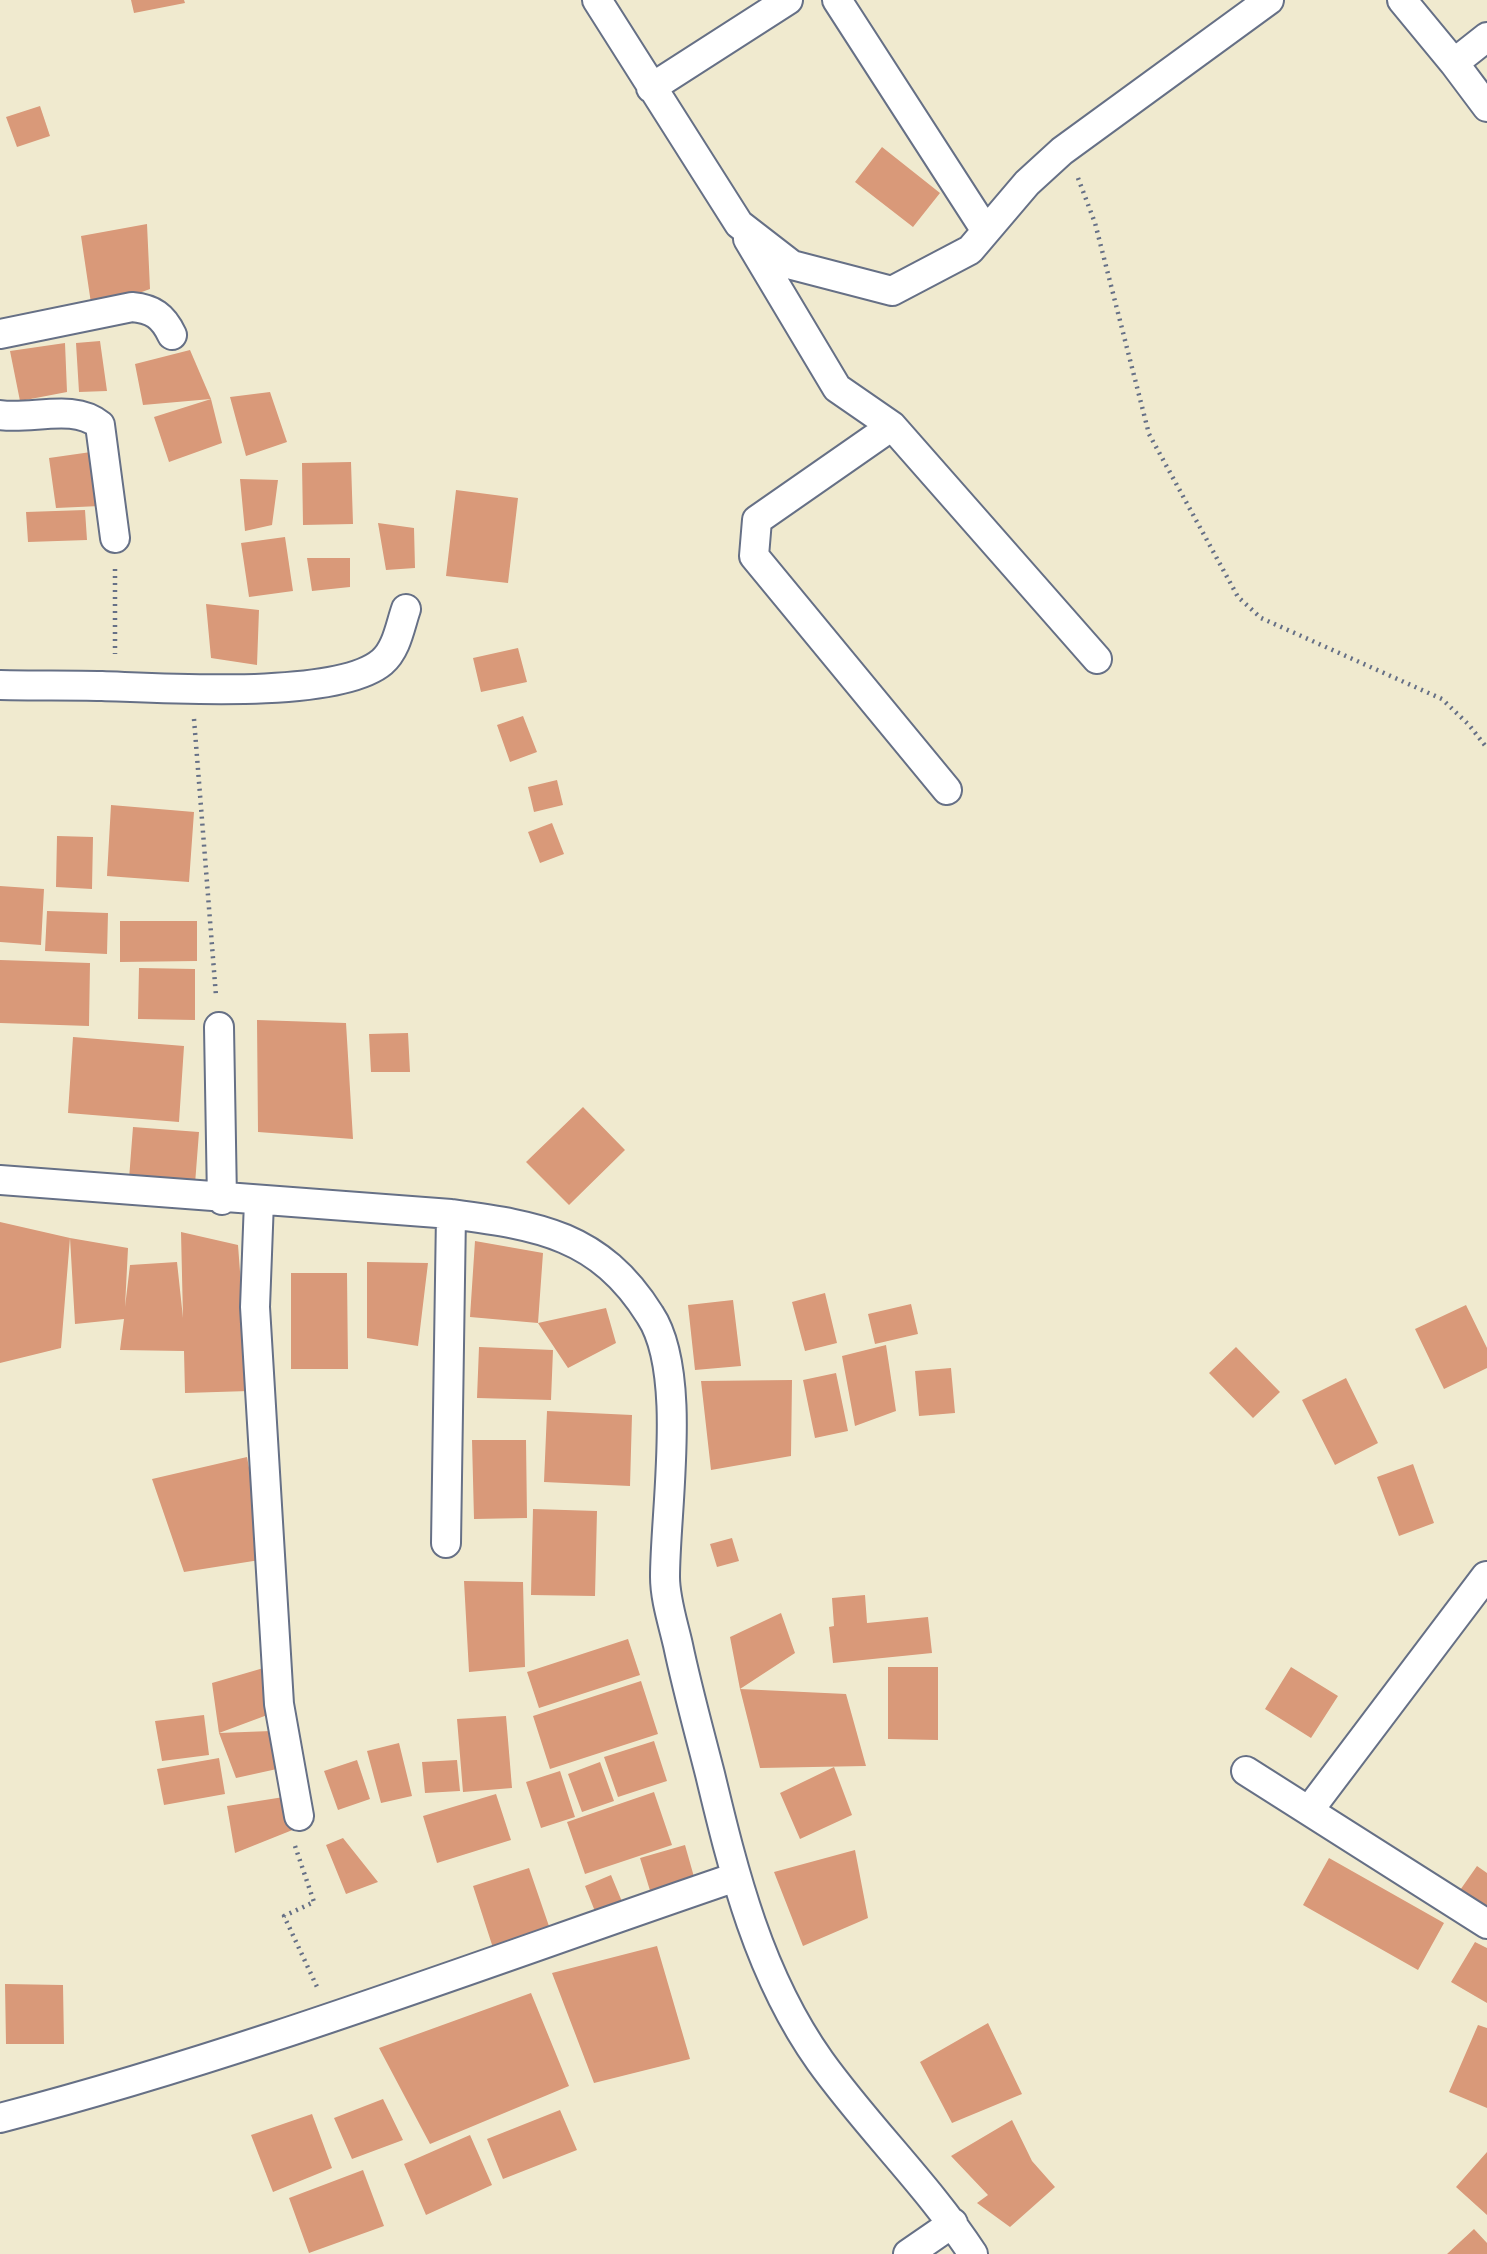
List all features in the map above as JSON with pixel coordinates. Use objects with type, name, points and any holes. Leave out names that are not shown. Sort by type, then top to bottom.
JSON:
[{"type":"street","points":[[597,0],[739,224],[837,388],[892,426],[1097,659]]},
{"type":"street","points":[[651,88],[788,0]]},
{"type":"street","points":[[837,0],[986,231]]},
{"type":"street","points":[[739,224],[792,265],[892,290],[970,250],[1027,183],[1062,151],[1269,0]]},
{"type":"street","points":[[1402,0],[1487,107]]},
{"type":"street","points":[[1454,63],[1487,37]]},
{"type":"street","points":[[0,334],[132,307],[147,308],[163,317],[172,335]]},
{"type":"street","points":[[0,415],[81,415],[89,416],[100,425],[115,538]]},
{"type":"street","points":[[892,426],[757,520],[754,556],[947,790]]},
{"type":"street","points":[[0,685],[191,690],[257,689],[340,680],[382,662],[395,644],[406,608]]},
{"type":"street","points":[[219,1027],[222,1199]]},
{"type":"street","points":[[0,1180],[222,1199],[451,1214],[520,1223],[571,1240],[604,1260],[652,1316],[666,1358],[673,1455],[665,1580],[682,1661],[736,1877],[763,1959],[820,2060],[953,2223],[973,2254]]},
{"type":"street","points":[[259,1201],[255,1307],[278,1692],[299,1816]]},
{"type":"street","points":[[446,1543],[451,1214]]},
{"type":"street","points":[[1310,1809],[1486,1576]]},
{"type":"street","points":[[1246,1771],[1310,1809],[1487,1924]]},
{"type":"street","points":[[0,2118],[105,2091],[736,1877]]},
{"type":"street","points":[[908,2254],[953,2223]]},
{"type":"path","points":[[1062,151],[1076,174],[1095,223],[1149,434],[1238,597],[1261,618],[1441,699],[1469,725],[1487,748]]},
{"type":"path","points":[[115,538],[115,687]]},
{"type":"path","points":[[191,690],[219,1027]]},
{"type":"path","points":[[299,1816],[295,1851],[314,1902],[284,1916],[331,2015]]},
{"type":"building","points":[[131,0],[184,0],[185,3],[134,13]]},
{"type":"building","points":[[40,106],[50,136],[17,147],[6,117]]},
{"type":"building","points":[[882,147],[940,193],[913,227],[855,182]]},
{"type":"building","points":[[147,224],[150,289],[92,310],[81,236]]},
{"type":"building","points":[[100,341],[107,391],[79,392],[76,343]]},
{"type":"building","points":[[65,343],[67,392],[20,401],[10,351]]},
{"type":"building","points":[[190,350],[211,399],[143,405],[135,364]]},
{"type":"building","points":[[270,392],[287,442],[246,456],[230,397]]},
{"type":"building","points":[[211,399],[222,443],[169,462],[154,417]]},
{"type":"building","points":[[91,452],[100,506],[56,508],[49,458]]},
{"type":"building","points":[[351,462],[353,524],[303,525],[302,463]]},
{"type":"building","points":[[240,479],[278,480],[272,525],[245,531]]},
{"type":"building","points":[[456,490],[518,498],[508,583],[446,576]]},
{"type":"building","points":[[85,510],[87,540],[28,542],[26,512]]},
{"type":"building","points":[[378,523],[414,528],[415,568],[386,570]]},
{"type":"building","points":[[285,537],[293,591],[249,597],[241,543]]},
{"type":"building","points":[[307,558],[350,558],[350,587],[312,591]]},
{"type":"building","points":[[206,604],[259,610],[257,665],[211,658]]},
{"type":"building","points":[[518,648],[527,682],[481,692],[473,658]]},
{"type":"building","points":[[523,716],[537,752],[510,762],[497,725]]},
{"type":"building","points":[[557,780],[563,805],[534,812],[528,787]]},
{"type":"building","points":[[111,805],[194,812],[189,882],[107,876]]},
{"type":"building","points":[[552,823],[564,854],[540,863],[528,832]]},
{"type":"building","points":[[57,836],[93,837],[92,889],[56,887]]},
{"type":"building","points":[[0,886],[44,889],[41,945],[0,942]]},
{"type":"building","points":[[47,911],[108,913],[107,954],[45,951]]},
{"type":"building","points":[[120,921],[197,921],[197,961],[120,962]]},
{"type":"building","points":[[0,960],[90,963],[89,1026],[0,1023]]},
{"type":"building","points":[[139,968],[195,969],[195,1020],[138,1019]]},
{"type":"building","points":[[257,1020],[346,1023],[353,1139],[258,1132]]},
{"type":"building","points":[[408,1033],[410,1072],[371,1072],[369,1034]]},
{"type":"building","points":[[73,1037],[184,1046],[179,1122],[68,1113]]},
{"type":"building","points":[[583,1107],[625,1150],[569,1205],[526,1162]]},
{"type":"building","points":[[133,1127],[199,1132],[195,1184],[129,1179]]},
{"type":"building","points":[[0,1222],[70,1238],[61,1348],[0,1363]]},
{"type":"building","points":[[181,1232],[238,1245],[249,1391],[185,1393],[184,1351],[120,1350],[124,1319],[75,1324],[70,1238],[128,1248],[125,1307],[130,1265],[177,1262],[183,1318]]},
{"type":"building","points":[[475,1241],[543,1253],[538,1323],[470,1317]]},
{"type":"building","points":[[367,1262],[428,1263],[418,1346],[367,1338]]},
{"type":"building","points":[[291,1273],[347,1273],[348,1369],[291,1369]]},
{"type":"building","points":[[825,1293],[837,1343],[805,1351],[792,1302]]},
{"type":"building","points":[[733,1300],[741,1366],[695,1370],[688,1305]]},
{"type":"building","points":[[911,1304],[918,1334],[875,1344],[868,1314]]},
{"type":"building","points":[[1466,1305],[1487,1348],[1487,1368],[1444,1389],[1415,1329]]},
{"type":"building","points":[[606,1308],[616,1343],[568,1368],[538,1323]]},
{"type":"building","points":[[886,1345],[896,1411],[855,1426],[842,1356]]},
{"type":"building","points":[[479,1347],[553,1350],[551,1400],[477,1398]]},
{"type":"building","points":[[1236,1347],[1280,1392],[1253,1418],[1209,1373]]},
{"type":"building","points":[[951,1368],[955,1413],[919,1416],[915,1371]]},
{"type":"building","points":[[836,1373],[848,1431],[815,1438],[803,1380]]},
{"type":"building","points":[[1346,1378],[1378,1443],[1335,1465],[1302,1400]]},
{"type":"building","points":[[792,1380],[791,1456],[711,1470],[701,1381]]},
{"type":"building","points":[[547,1411],[632,1415],[630,1486],[544,1482]]},
{"type":"building","points":[[472,1440],[526,1440],[527,1518],[474,1519]]},
{"type":"building","points":[[247,1457],[266,1559],[184,1572],[152,1479]]},
{"type":"building","points":[[1413,1464],[1434,1523],[1399,1536],[1377,1477]]},
{"type":"building","points":[[533,1509],[597,1511],[595,1596],[531,1595]]},
{"type":"building","points":[[732,1538],[739,1561],[717,1567],[710,1544]]},
{"type":"building","points":[[464,1581],[523,1582],[525,1667],[469,1672]]},
{"type":"building","points":[[865,1595],[867,1623],[928,1617],[932,1653],[833,1663],[829,1627],[834,1626],[832,1598]]},
{"type":"building","points":[[781,1613],[795,1653],[740,1689],[730,1637]]},
{"type":"building","points":[[628,1639],[640,1675],[539,1708],[527,1672]]},
{"type":"building","points":[[267,1667],[270,1714],[219,1733],[212,1683]]},
{"type":"building","points":[[888,1667],[938,1667],[938,1740],[888,1739]]},
{"type":"building","points":[[1291,1667],[1338,1696],[1311,1738],[1265,1709]]},
{"type":"building","points":[[641,1681],[658,1734],[550,1769],[533,1716]]},
{"type":"building","points":[[740,1689],[846,1694],[866,1766],[760,1768]]},
{"type":"building","points":[[204,1715],[209,1755],[162,1761],[155,1721]]},
{"type":"building","points":[[506,1716],[512,1788],[463,1792],[457,1719]]},
{"type":"building","points":[[271,1731],[286,1767],[236,1778],[219,1733]]},
{"type":"building","points":[[654,1741],[667,1781],[618,1797],[604,1757]]},
{"type":"building","points":[[399,1743],[412,1796],[381,1803],[367,1751]]},
{"type":"building","points":[[219,1758],[225,1794],[164,1805],[157,1769]]},
{"type":"building","points":[[357,1760],[370,1799],[338,1810],[324,1771]]},
{"type":"building","points":[[457,1760],[460,1791],[425,1793],[422,1762]]},
{"type":"building","points":[[600,1762],[614,1801],[582,1812],[568,1774]]},
{"type":"building","points":[[834,1767],[852,1815],[800,1839],[780,1793]]},
{"type":"building","points":[[560,1771],[575,1817],[541,1828],[526,1782]]},
{"type":"building","points":[[654,1792],[672,1845],[585,1874],[567,1822]]},
{"type":"building","points":[[496,1794],[511,1840],[437,1863],[423,1816]]},
{"type":"building","points":[[290,1796],[295,1829],[235,1853],[227,1806]]},
{"type":"building","points":[[343,1838],[378,1882],[346,1894],[326,1845]]},
{"type":"building","points":[[685,1845],[696,1884],[652,1897],[640,1858]]},
{"type":"building","points":[[855,1850],[868,1918],[803,1946],[774,1872]]},
{"type":"building","points":[[1329,1858],[1444,1923],[1418,1970],[1303,1905]]},
{"type":"building","points":[[1477,1866],[1487,1873],[1487,1913],[1458,1893]]},
{"type":"building","points":[[529,1868],[551,1932],[494,1951],[473,1886]]},
{"type":"building","points":[[611,1875],[623,1904],[596,1914],[585,1886]]},
{"type":"building","points":[[1475,1942],[1487,1948],[1487,2003],[1451,1982]]},
{"type":"building","points":[[657,1946],[690,2059],[594,2083],[552,1973]]},
{"type":"building","points":[[5,1984],[63,1985],[64,2044],[6,2044]]},
{"type":"building","points":[[531,1993],[569,2086],[430,2144],[379,2048]]},
{"type":"building","points":[[988,2023],[1022,2094],[952,2123],[920,2062]]},
{"type":"building","points":[[1478,2025],[1487,2028],[1487,2108],[1449,2092]]},
{"type":"building","points":[[383,2099],[403,2140],[352,2159],[334,2118]]},
{"type":"building","points":[[560,2110],[577,2150],[503,2179],[487,2139]]},
{"type":"building","points":[[312,2114],[332,2168],[273,2192],[251,2135]]},
{"type":"building","points":[[1012,2120],[1032,2161],[1055,2187],[1010,2227],[977,2203],[988,2195],[951,2156]]},
{"type":"building","points":[[470,2135],[492,2185],[426,2215],[404,2164]]},
{"type":"building","points":[[1487,2152],[1487,2215],[1456,2187]]},
{"type":"building","points":[[363,2170],[384,2226],[309,2253],[289,2198]]},
{"type":"building","points":[[1474,2229],[1487,2243],[1487,2254],[1447,2254]]}]
